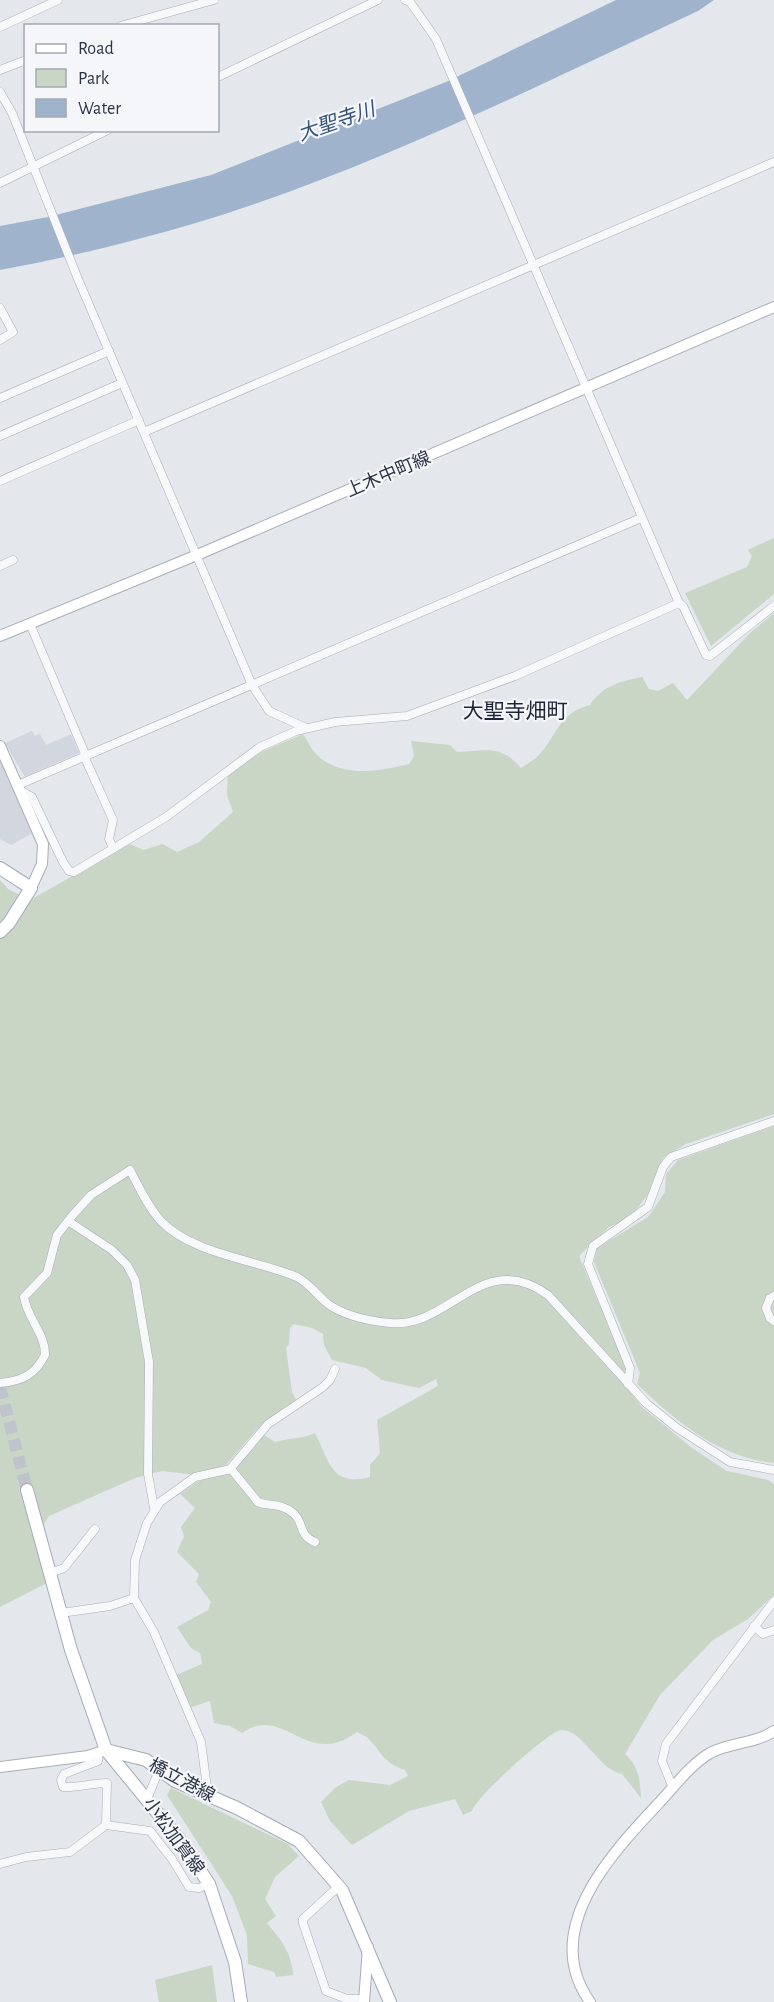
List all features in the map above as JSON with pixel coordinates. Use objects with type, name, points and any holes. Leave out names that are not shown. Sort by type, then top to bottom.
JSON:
[{"type":"main road","name":"上木中町線","points":[[0,636],[196,555],[774,307]]},
{"type":"main road","points":[[0,746],[43,844],[42,864],[31,888],[9,923],[0,932]]},
{"type":"main road","points":[[0,868],[31,888]]},
{"type":"main road","points":[[0,1767],[103,1751],[27,1490]]},
{"type":"main road","points":[[590,2002],[579,1983],[572,1944],[578,1916],[602,1866],[673,1788],[709,1754],[722,1747],[767,1736],[774,1731]]},
{"type":"main road","name":"橋立港線","points":[[103,1751],[146,1760],[163,1774],[298,1841],[339,1886],[368,1946],[390,2002]]},
{"type":"main road","name":"小松加賀線","points":[[103,1751],[147,1799],[183,1844],[209,1884],[236,1962],[241,2002]]},
{"type":"main road","points":[[364,2001],[368,1946]]},
{"type":"street","points":[[0,27],[58,0]]},
{"type":"street","points":[[127,24],[214,0]]},
{"type":"street","points":[[219,78],[378,0]]},
{"type":"street","points":[[410,1],[436,39],[446,61],[531,266],[640,518],[706,656],[710,656],[774,606]]},
{"type":"street","points":[[0,70],[24,61]]},
{"type":"street","points":[[0,92],[34,166],[75,272],[252,685],[269,711],[306,728]]},
{"type":"street","points":[[0,183],[104,132]]},
{"type":"street","points":[[144,432],[774,162]]},
{"type":"street","points":[[0,308],[13,332],[0,340]]},
{"type":"street","points":[[0,398],[109,351]]},
{"type":"street","points":[[0,436],[122,383]]},
{"type":"street","points":[[0,481],[139,420]]},
{"type":"street","points":[[20,788],[85,756],[640,518]]},
{"type":"street","points":[[0,566],[13,560]]},
{"type":"street","points":[[20,788],[32,796],[69,871],[79,870],[175,811],[260,747],[306,728],[335,722],[407,716],[515,676],[679,603]]},
{"type":"street","points":[[30,624],[113,820],[109,838],[113,848]]},
{"type":"street","points":[[628,1384],[630,1368],[588,1264],[590,1251],[648,1208],[663,1167],[671,1157],[774,1120]]},
{"type":"street","points":[[0,1383],[15,1381],[32,1374],[45,1355],[43,1343],[28,1314],[24,1297],[47,1272],[57,1235],[91,1195],[130,1170],[163,1223],[191,1241],[297,1277],[328,1303],[358,1317],[389,1323],[408,1322],[431,1313],[484,1283],[502,1280],[529,1283],[554,1301],[646,1403],[677,1428],[718,1456],[740,1465],[774,1470]]},
{"type":"street","points":[[68,1221],[112,1250],[127,1265],[135,1280],[149,1362],[148,1474],[154,1508]]},
{"type":"street","points":[[774,1296],[770,1298],[766,1308],[770,1318],[774,1321]]},
{"type":"street","points":[[208,1795],[201,1742],[154,1632],[134,1598],[137,1548],[154,1508],[195,1477],[230,1469],[268,1424],[323,1387],[330,1380],[335,1369]]},
{"type":"street","points":[[230,1469],[258,1502],[278,1504],[294,1514],[304,1537],[315,1542]]},
{"type":"street","points":[[50,1573],[64,1568],[95,1529]]},
{"type":"street","points":[[61,1613],[110,1606],[134,1598]]},
{"type":"street","points":[[673,1788],[662,1761],[666,1744],[774,1601]]},
{"type":"street","points":[[754,1626],[763,1634],[774,1630]]},
{"type":"street","points":[[103,1751],[98,1761],[64,1774],[61,1780],[63,1787],[107,1783],[106,1825]]},
{"type":"street","points":[[147,1799],[157,1775],[163,1774]]},
{"type":"street","points":[[0,1863],[26,1857],[70,1852],[106,1825],[150,1832],[172,1859],[185,1884],[194,1888],[209,1884]]},
{"type":"street","points":[[339,1886],[303,1919],[303,1923],[323,1988],[344,2000],[364,2001]]},
{"type":"shaded area","points":[[32,731],[35,736],[40,734],[46,745],[71,734],[79,753],[25,777],[5,743]]},
{"type":"shaded area","points":[[0,758],[35,832],[11,845],[0,839]]},
{"type":"green space","points":[[774,538],[774,594],[711,646],[685,593],[747,567],[752,556],[748,550]]},
{"type":"green space","points":[[774,613],[774,1114],[686,1144],[663,1158],[650,1192],[630,1218],[609,1227],[579,1256],[626,1368],[628,1389],[642,1407],[692,1448],[727,1471],[768,1480],[774,1484],[774,1595],[748,1619],[713,1640],[660,1695],[625,1754],[636,1768],[641,1798],[622,1774],[605,1765],[576,1735],[560,1730],[540,1743],[512,1767],[485,1793],[472,1811],[463,1815],[455,1799],[409,1811],[352,1845],[330,1821],[321,1802],[336,1787],[349,1780],[390,1785],[408,1776],[405,1770],[388,1761],[365,1736],[357,1732],[339,1742],[323,1744],[271,1726],[257,1726],[242,1733],[230,1726],[214,1723],[210,1701],[189,1708],[176,1675],[202,1664],[200,1653],[191,1648],[177,1627],[208,1610],[211,1602],[196,1582],[199,1574],[177,1552],[184,1536],[181,1527],[195,1508],[180,1494],[197,1482],[235,1468],[264,1435],[275,1442],[315,1433],[329,1462],[339,1475],[357,1479],[370,1477],[370,1465],[380,1453],[377,1420],[438,1386],[436,1379],[419,1388],[382,1380],[366,1368],[332,1360],[324,1345],[323,1334],[312,1328],[294,1324],[290,1328],[289,1344],[286,1348],[292,1392],[296,1400],[258,1428],[226,1465],[197,1475],[162,1471],[135,1478],[49,1516],[35,1538],[47,1583],[0,1607],[0,880],[8,889],[30,900],[129,844],[144,850],[162,844],[177,852],[199,842],[233,812],[227,795],[228,773],[261,752],[303,734],[319,757],[329,764],[351,770],[387,769],[409,764],[414,756],[411,741],[450,745],[457,752],[484,750],[499,752],[514,760],[521,768],[537,757],[564,720],[579,709],[590,705],[600,693],[613,685],[642,677],[649,689],[658,691],[673,683],[687,700],[750,633]]},
{"type":"green space","points":[[774,1126],[774,1463],[735,1453],[700,1436],[667,1412],[637,1384],[640,1373],[594,1262],[597,1248],[648,1217],[665,1192],[666,1174],[678,1160]]},
{"type":"green space","points":[[171,1788],[288,1844],[299,1856],[275,1877],[265,1899],[276,1916],[267,1923],[288,1953],[293,1975],[276,1977],[274,1972],[248,1964],[247,1935],[232,1896],[167,1795]]},
{"type":"green space","points":[[212,1965],[217,2002],[159,2002],[155,1980]]},
{"type":"water","points":[[616,0],[714,0],[698,11],[464,120],[286,193],[225,214],[142,238],[0,270],[0,226],[48,217],[211,175],[446,82]]},
{"type":"tunnel","points":[[0,1387],[27,1490]]},
{"type":"district","name":"大聖寺畑町","points":[[515,711]]},
{"type":"water label","name":"大聖寺川","points":[[336,121]]}]
